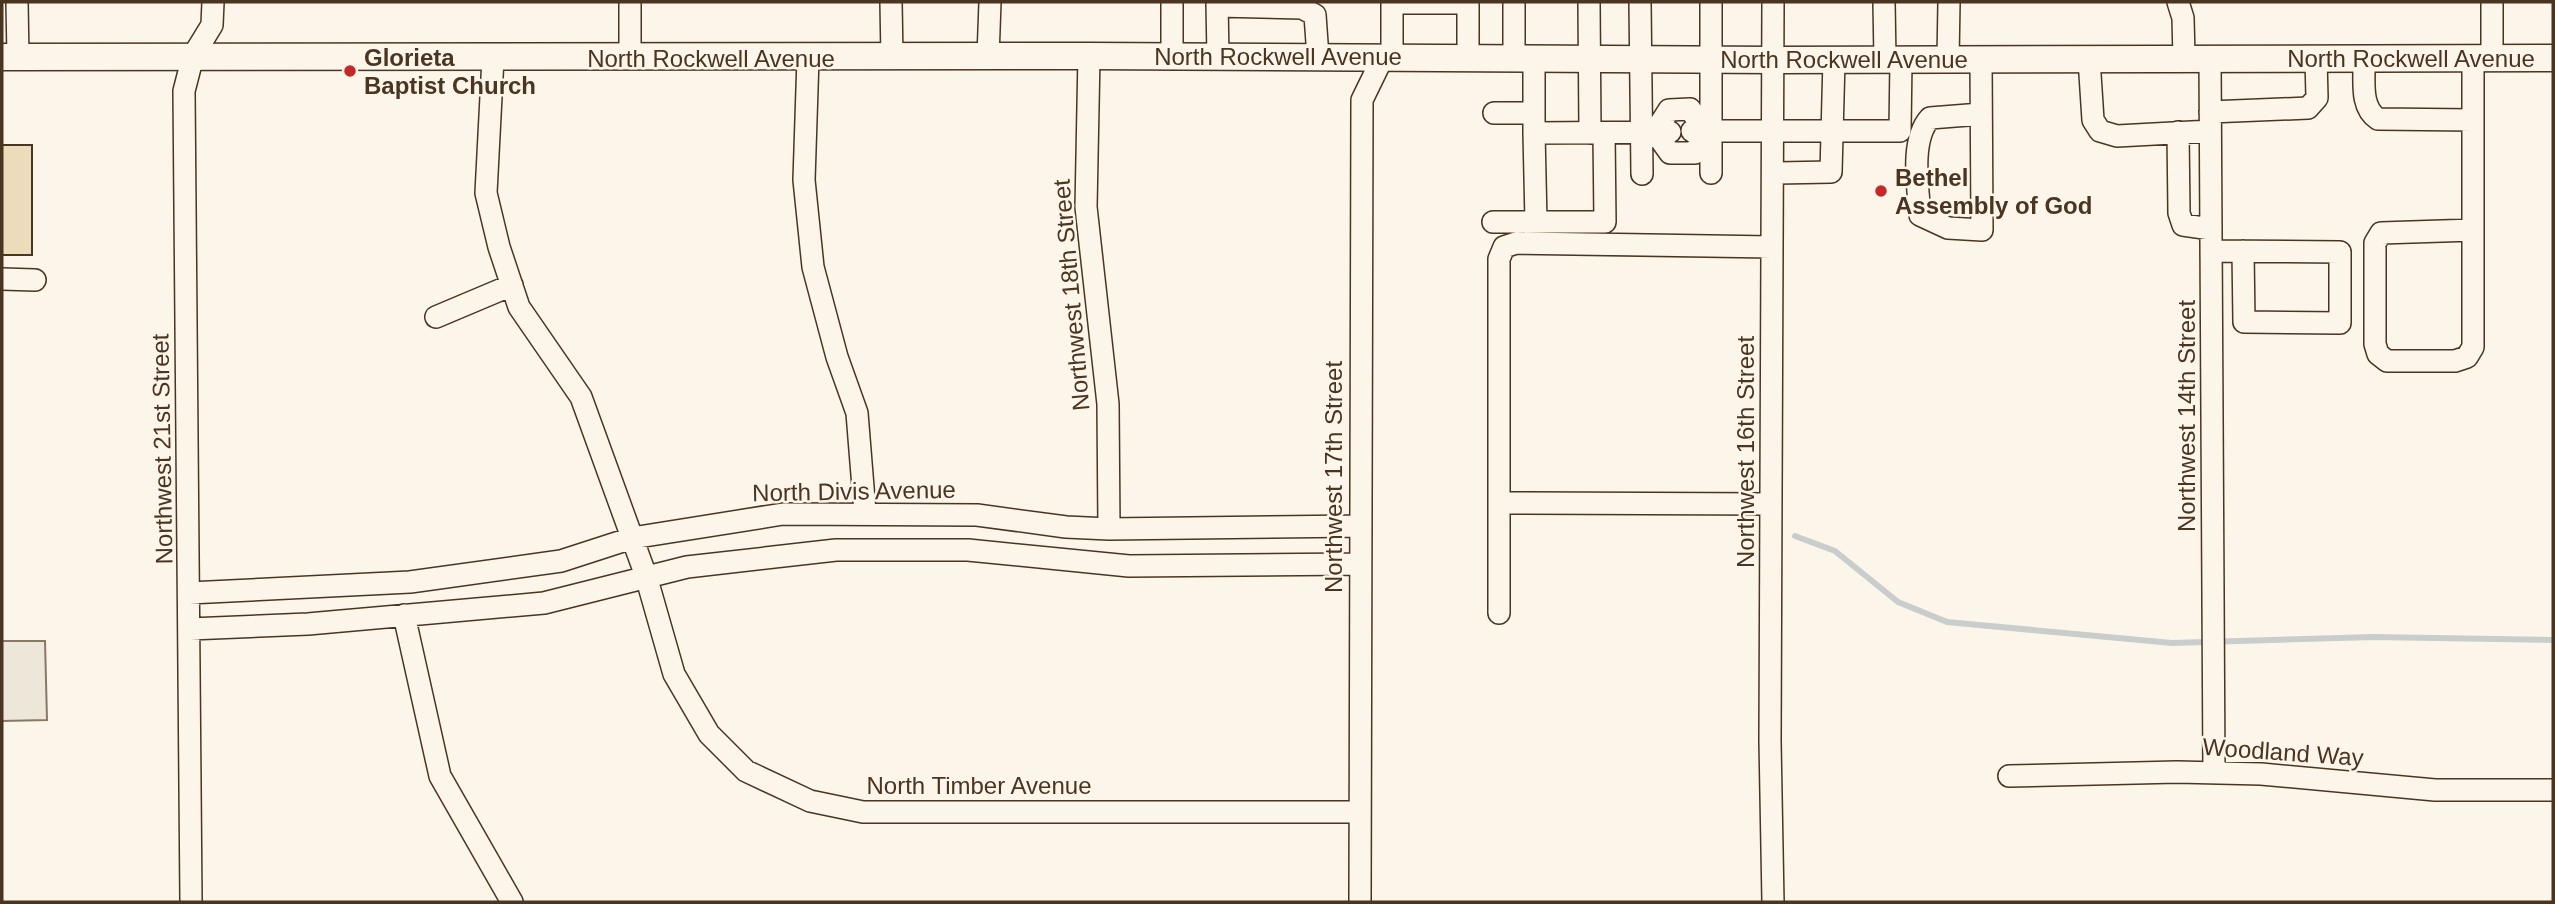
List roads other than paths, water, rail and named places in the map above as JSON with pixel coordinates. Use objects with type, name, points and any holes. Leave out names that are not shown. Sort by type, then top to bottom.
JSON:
[{"type":"main road","name":"North Rockwell Avenue","points":[[10,57],[1172,56],[1711,60],[2553,58]]},
{"type":"street","points":[[10,57],[18,2]]},
{"type":"street","name":"Northwest 21st Street","points":[[191,902],[184,91],[192,56],[212,25],[213,2]]},
{"type":"street","points":[[630,2],[630,58]]},
{"type":"street","points":[[891,2],[892,58]]},
{"type":"street","points":[[988,57],[990,2]]},
{"type":"street","points":[[1172,2],[1172,56]]},
{"type":"street","points":[[1387,57],[1392,2],[1468,3],[1468,58]]},
{"type":"street","points":[[1514,2],[1534,123],[1536,222]]},
{"type":"street","points":[[1493,222],[1605,222],[1589,59],[1589,2]]},
{"type":"street","points":[[1640,2],[1641,59],[1656,132],[1670,153],[1695,153],[1703,131],[1711,60],[1711,2]]},
{"type":"street","name":"Northwest 16th Street","points":[[1773,2],[1773,902]]},
{"type":"street","points":[[1703,131],[1900,131],[1885,2]]},
{"type":"street","points":[[1948,59],[1949,2]]},
{"type":"street","name":"Northwest 14th Street","points":[[2178,2],[2197,58],[2210,121],[2214,773]]},
{"type":"street","points":[[2473,230],[2381,233],[2375,243],[2375,344],[2378,354],[2387,361],[2455,361],[2467,357],[2473,347],[2473,230],[2473,120],[2492,2]]},
{"type":"street","points":[[1218,57],[1217,4],[1302,8],[1315,15],[1318,57]]},
{"type":"street","name":"Northwest 18th Street","points":[[1089,56],[1086,207],[1108,404],[1109,529]]},
{"type":"street","name":"Northwest 17th Street","points":[[1360,902],[1358,812],[1362,100],[1387,57]]},
{"type":"street","name":"North Timber Avenue","points":[[493,58],[486,193],[519,307],[581,397],[646,576],[674,674],[709,734],[746,771],[810,801],[863,812],[1358,812]]},
{"type":"street","points":[[808,58],[804,180],[813,267],[837,358],[857,413],[865,512]]},
{"type":"street","points":[[2089,59],[2092,120],[2100,131],[2117,136],[2178,132],[2210,121],[2308,108],[2317,98],[2316,58]]},
{"type":"street","points":[[2364,58],[2365,98],[2371,115],[2378,119],[2473,120]]},
{"type":"street","points":[[1981,59],[1982,230],[1948,228],[1920,215],[1918,186],[1921,128],[1930,118],[1981,114]]},
{"type":"street","points":[[1773,173],[1831,172],[1834,60]]},
{"type":"street","points":[[1642,174],[1656,132],[1669,110],[1690,110],[1703,131],[1711,173]]},
{"type":"street","points":[[1494,113],[1534,123],[1597,133],[1656,132]]},
{"type":"street","points":[[2178,132],[2179,213],[2183,225],[2211,229]]},
{"type":"street","points":[[1499,613],[1499,258],[1504,247],[1516,243],[1772,247]]},
{"type":"street","points":[[2212,251],[2243,251],[2340,252],[2340,323],[2244,322],[2243,251]]},
{"type":"street","points":[[2,279],[35,280]]},
{"type":"street","points":[[436,317],[512,285]]},
{"type":"street","points":[[1499,503],[1771,504]]},
{"type":"street","name":"North Divis Avenue","points":[[189,593],[411,582],[561,561],[632,538],[783,514],[865,512],[977,515],[1066,527],[1109,529],[1359,526]]},
{"type":"street","points":[[190,629],[308,624],[544,603],[687,567],[836,550],[968,550],[1129,566],[1359,564]]},
{"type":"street","points":[[404,615],[440,776],[512,902]]},
{"type":"street","name":"Woodland Way","points":[[2009,776],[2214,773],[2435,790],[2553,790]]},
{"type":"waterway","points":[[1795,536],[1835,551],[1898,602],[1947,622],[2172,643],[2374,637],[2553,640]]},
{"type":"place","name":"Glorieta Baptist Church","points":[[350,71]]},
{"type":"place","name":"Bethel Assembly of God","points":[[1881,191]]}]
